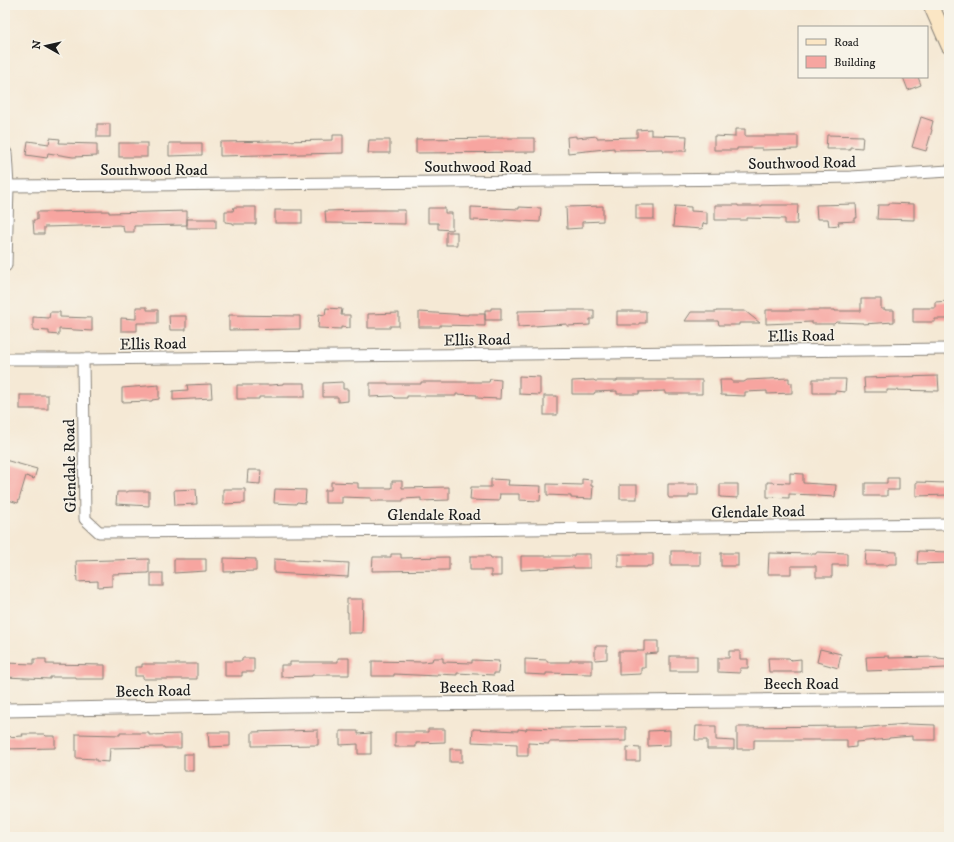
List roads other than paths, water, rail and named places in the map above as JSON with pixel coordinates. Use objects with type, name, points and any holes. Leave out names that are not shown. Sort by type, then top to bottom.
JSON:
[{"type":"main road","points":[[931,5],[949,46]]},
{"type":"street","points":[[5,153],[7,186],[5,265]]},
{"type":"street","name":"Southwood Road","points":[[7,186],[148,186],[746,179],[851,177],[949,172]]},
{"type":"street","name":"Ellis Road","points":[[5,359],[949,349]]},
{"type":"street","name":"Glendale Road","points":[[83,359],[85,519],[99,532],[681,528],[949,524]]},
{"type":"street","name":"Beech Road","points":[[5,710],[308,705],[949,699]]}]
